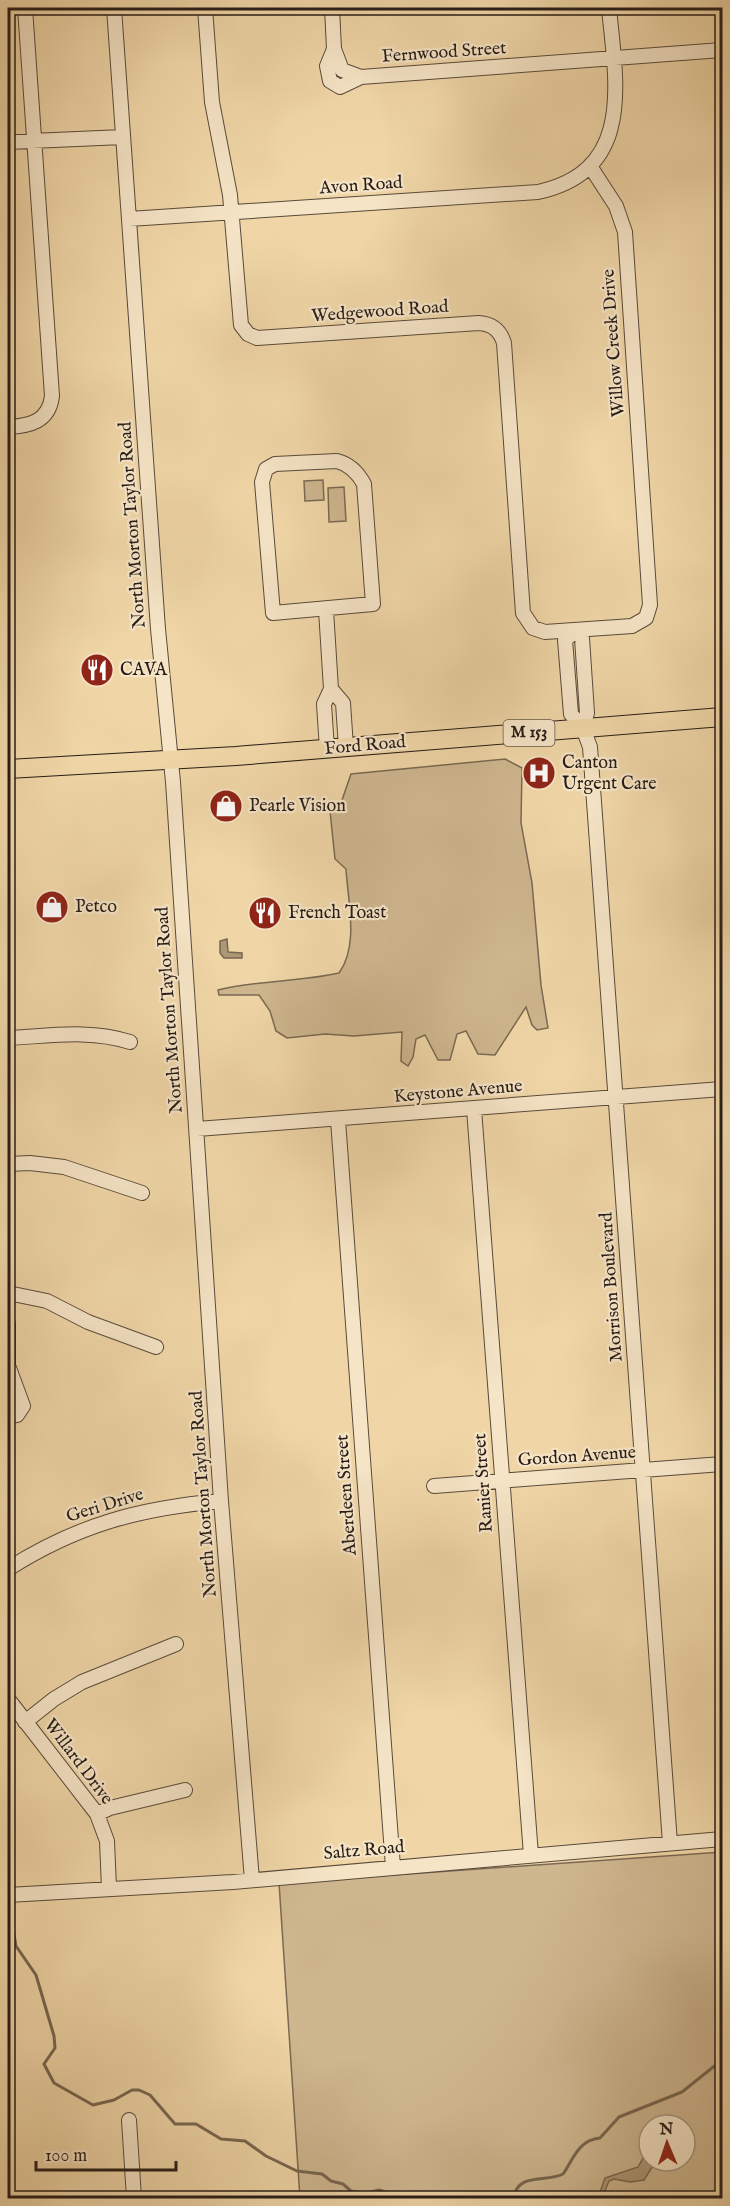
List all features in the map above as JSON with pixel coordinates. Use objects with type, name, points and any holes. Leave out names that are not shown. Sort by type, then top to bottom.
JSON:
[{"type":"main road","name":"Ford Road","points":[[8,769],[327,749],[723,717]]},
{"type":"street","points":[[8,427],[26,426],[40,420],[50,407],[52,396],[25,8]]},
{"type":"street","name":"North Morton Taylor Road","points":[[114,8],[158,629],[171,760],[222,1501],[252,1880]]},
{"type":"street","name":"Wedgewood Road","points":[[205,8],[212,102],[228,178],[240,322],[244,330],[252,336],[272,338],[479,323],[490,325],[498,331],[504,343],[523,613],[528,624],[537,630],[575,631]]},
{"type":"street","name":"Fernwood Street","points":[[332,8],[334,49],[342,70],[361,77],[723,50]]},
{"type":"street","points":[[590,166],[606,142],[617,107],[609,8]]},
{"type":"street","points":[[8,142],[123,137]]},
{"type":"street","name":"Avon Road","points":[[129,219],[538,192],[565,184],[590,166]]},
{"type":"street","name":"Willow Creek Drive","points":[[575,631],[636,625],[646,618],[650,604],[625,232],[616,206],[590,166]]},
{"type":"street","points":[[337,461],[353,470],[364,484],[373,604],[326,610],[273,613],[262,482],[266,469],[271,465],[337,461]]},
{"type":"street","points":[[326,610],[331,689],[324,704],[327,749]]},
{"type":"street","points":[[575,631],[582,639],[587,713],[584,728]]},
{"type":"street","points":[[331,689],[343,703],[346,747]]},
{"type":"street","name":"Morrison Boulevard","points":[[584,728],[590,747],[670,1843]]},
{"type":"street","points":[[8,1038],[89,1034],[110,1035],[130,1042]]},
{"type":"street","name":"Keystone Avenue","points":[[197,1130],[723,1089]]},
{"type":"street","name":"Ranier Street","points":[[474,1109],[531,1855]]},
{"type":"street","name":"Aberdeen Street","points":[[338,1120],[393,1867]]},
{"type":"street","points":[[8,1164],[30,1163],[64,1167],[142,1193]]},
{"type":"street","points":[[8,1293],[47,1300],[88,1322],[156,1347]]},
{"type":"street","points":[[8,1324],[8,1371],[22,1406],[17,1415],[8,1416]]},
{"type":"street","name":"Gordon Avenue","points":[[434,1486],[723,1464]]},
{"type":"street","name":"Geri Drive","points":[[8,1569],[61,1539],[108,1520],[177,1505],[222,1501]]},
{"type":"street","points":[[26,1722],[54,1699],[82,1682],[176,1644]]},
{"type":"street","name":"Willard Drive","points":[[8,1699],[98,1814],[106,1841],[109,1888]]},
{"type":"street","points":[[98,1814],[110,1808],[185,1791]]},
{"type":"street","name":"Saltz Road","points":[[8,1895],[252,1880],[723,1839]]},
{"type":"street","points":[[129,2120],[134,2199]]},
{"type":"shaded area","points":[[323,480],[324,500],[305,501],[304,481]]},
{"type":"shaded area","points":[[344,487],[346,521],[329,522],[328,488]]},
{"type":"shaded area","points":[[505,759],[522,768],[521,823],[532,883],[541,985],[548,1028],[537,1030],[532,1025],[526,1007],[495,1055],[478,1054],[466,1031],[457,1034],[450,1060],[438,1060],[425,1035],[416,1039],[413,1057],[408,1066],[401,1061],[402,1032],[354,1036],[325,1034],[287,1038],[276,1031],[270,1011],[259,995],[219,995],[218,990],[233,987],[339,973],[349,950],[351,923],[346,869],[335,859],[330,811],[341,803],[351,774]]},
{"type":"shaded area","points":[[227,939],[228,952],[242,953],[242,958],[224,958],[220,953],[220,941]]},
{"type":"shaded area","points":[[722,1852],[722,2198],[300,2198],[279,1883]]},
{"type":"shaded area","points":[[637,2167],[637,2173],[648,2173],[644,2180],[630,2182],[614,2179],[609,2181],[602,2198],[595,2198],[599,2195],[605,2178]]},
{"type":"waterway","points":[[8,1853],[10,1866],[8,1874]]},
{"type":"waterway","points":[[10,1912],[16,1946],[36,1975],[54,2036],[55,2048],[44,2064],[54,2083],[93,2105],[114,2100],[132,2090],[139,2090],[150,2095],[175,2124],[196,2124],[221,2139],[245,2141],[266,2156],[297,2171],[322,2174],[331,2181],[343,2184],[351,2191],[367,2193],[379,2190],[406,2198]]},
{"type":"waterway","points":[[514,2198],[516,2190],[526,2181],[563,2174],[581,2147],[586,2142],[600,2138],[619,2117],[682,2092],[722,2060]]},
{"type":"place","name":"CAVA","points":[[97,670]]},
{"type":"place","name":"Canton Urgent Care","points":[[539,773]]},
{"type":"place","name":"Pearle Vision","points":[[226,806]]},
{"type":"place","name":"Petco","points":[[52,907]]},
{"type":"place","name":"French Toast","points":[[265,913]]}]
